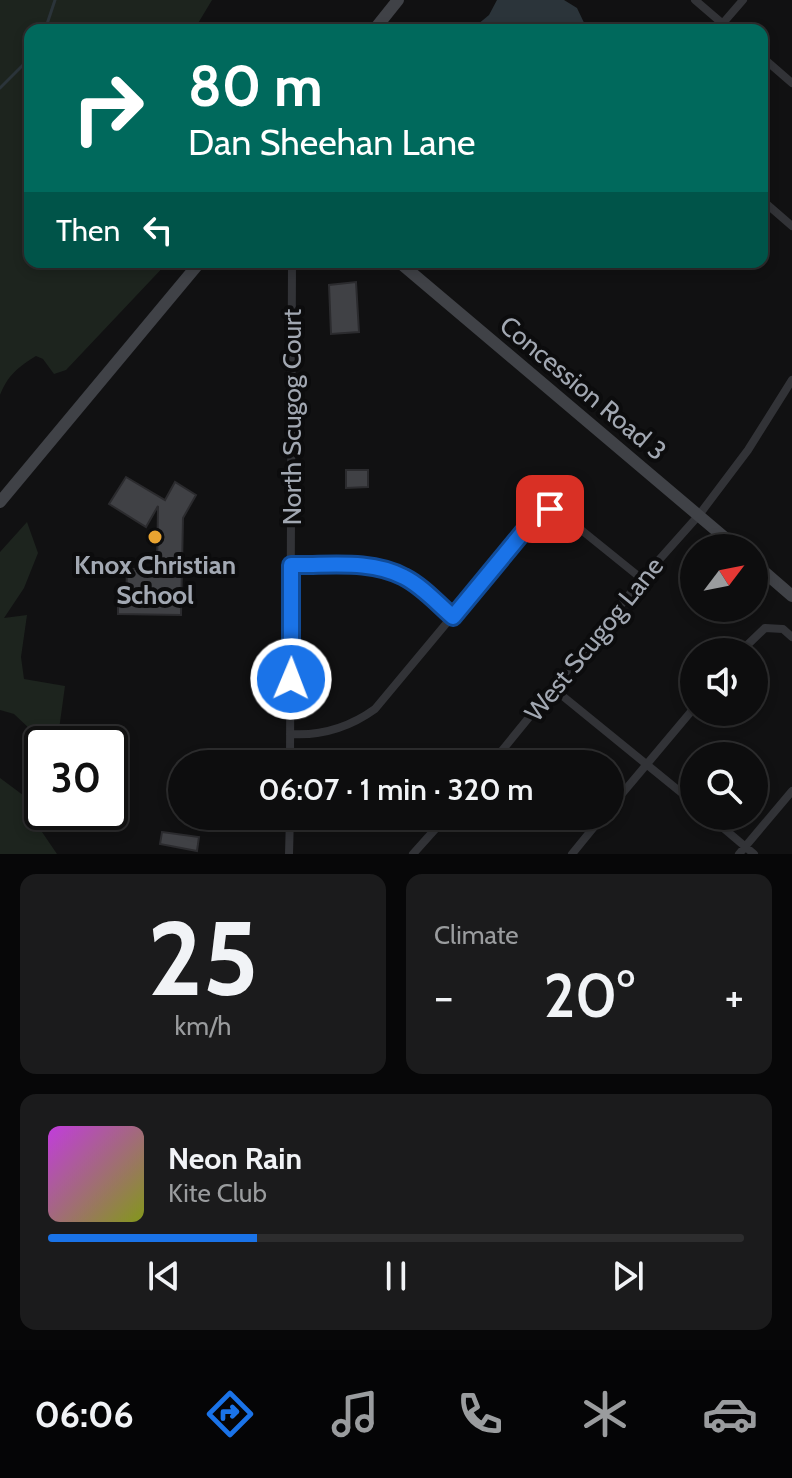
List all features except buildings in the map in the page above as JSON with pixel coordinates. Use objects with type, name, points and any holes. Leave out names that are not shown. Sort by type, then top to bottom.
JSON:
[{"type":"street","points":[[379,24],[398,0]]},
{"type":"street","points":[[695,0],[719,24]]},
{"type":"street","points":[[726,24],[743,0]]},
{"type":"street","points":[[768,62],[792,83]]},
{"type":"street","points":[[768,205],[792,226]]},
{"type":"street","points":[[0,502],[195,268]]},
{"type":"street","name":"North Scugog Court","points":[[290,750],[292,268]]},
{"type":"street","name":"Concession Road 3","points":[[406,268],[721,534]]},
{"type":"street","name":"West Scugog Lane","points":[[503,750],[642,579],[699,515],[748,450],[792,380]]},
{"type":"street","points":[[290,734],[332,730],[364,717],[386,697],[544,510],[557,511],[642,579]]},
{"type":"street","points":[[291,565],[360,565],[386,569],[419,586],[453,617]]},
{"type":"street","points":[[768,575],[792,596]]},
{"type":"street","points":[[755,638],[765,628],[783,629],[792,637]]},
{"type":"street","points":[[554,689],[680,791]]},
{"type":"street","points":[[624,791],[680,725]]},
{"type":"street","points":[[742,850],[792,791]]},
{"type":"street","points":[[289,854],[290,830]]},
{"type":"street","points":[[413,854],[434,830]]},
{"type":"street","points":[[572,854],[592,830]]},
{"type":"street","points":[[723,830],[742,850],[754,854]]},
{"type":"shaded area","points":[[0,0],[212,0],[198,24],[24,24],[24,268],[162,268],[66,370],[54,374],[43,359],[36,356],[14,372],[0,395]]},
{"type":"shaded area","points":[[497,0],[564,0],[577,8],[585,24],[478,24],[489,15]]},
{"type":"shaded area","points":[[27,522],[38,553],[24,588],[4,618],[27,615],[21,657],[24,679],[65,686],[59,726],[27,726],[14,714],[0,710],[0,552]]},
{"type":"shaded area","points":[[0,778],[24,796],[24,830],[42,830],[57,854],[0,854]]},
{"type":"waterway","points":[[47,24],[55,0]]},
{"type":"waterway","points":[[0,88],[24,64]]},
{"type":"place","name":"Knox Christian School","points":[[155,537]]},
{"type":"route","points":[[291,679],[291,565],[360,565],[386,569],[419,586],[453,617],[538,514],[550,509]]}]
